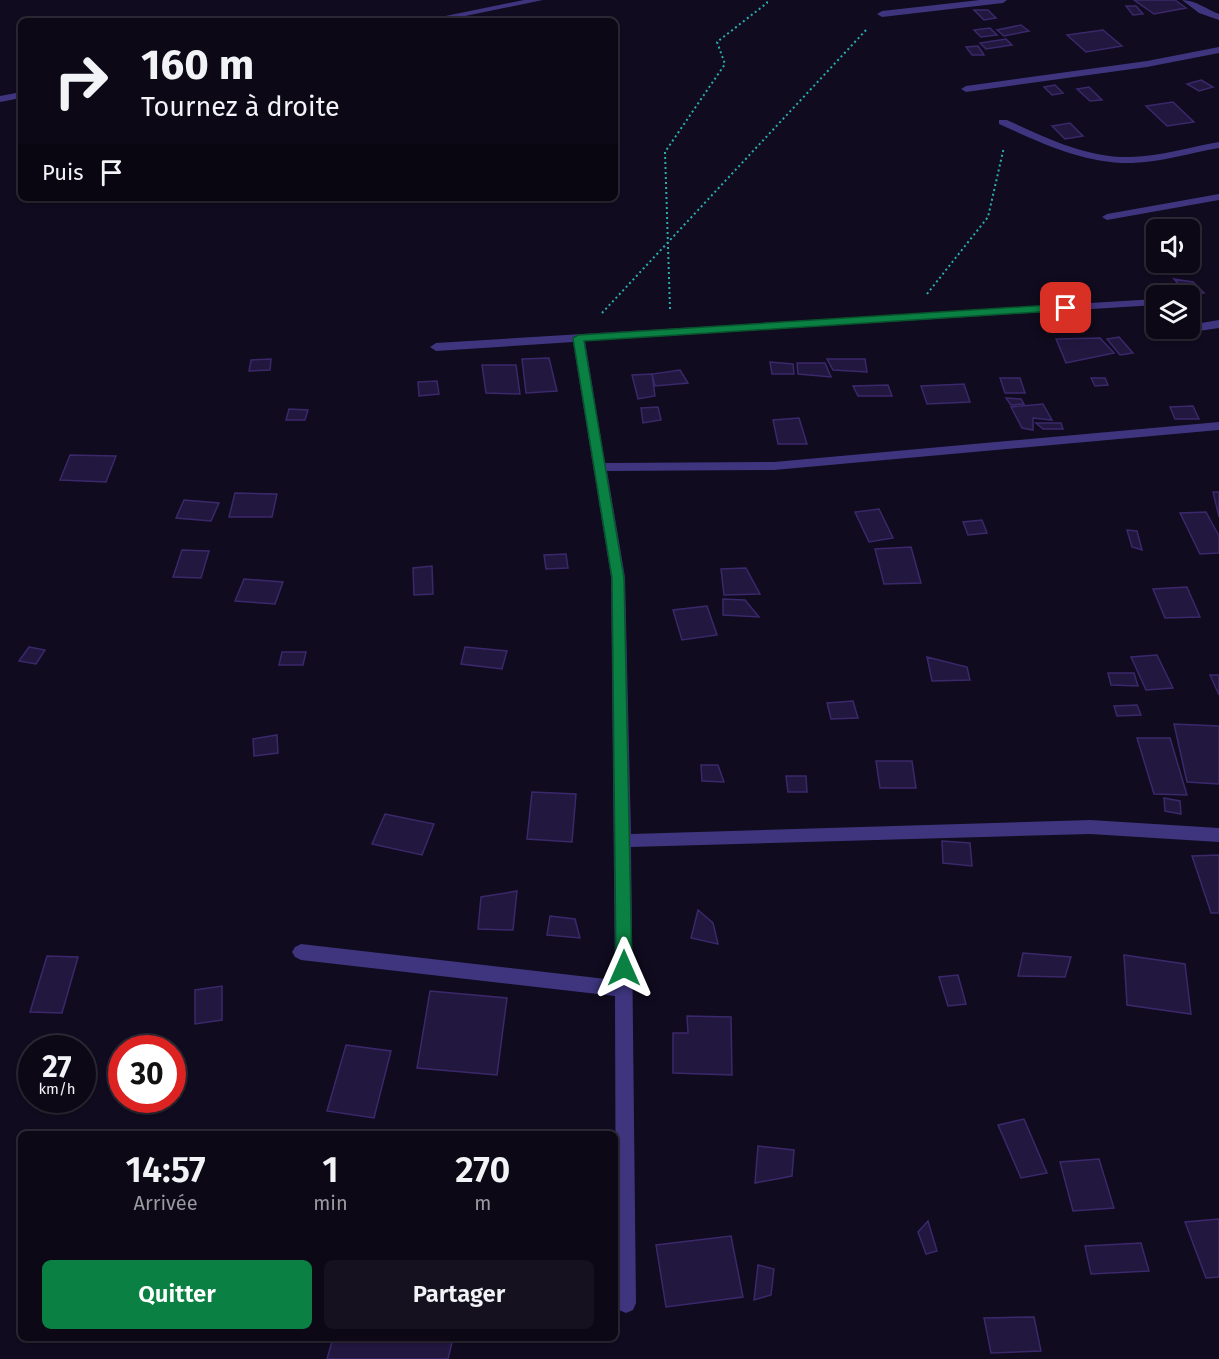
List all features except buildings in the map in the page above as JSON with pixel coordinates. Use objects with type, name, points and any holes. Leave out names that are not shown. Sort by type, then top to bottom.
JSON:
[{"type":"street","points":[[442,18],[539,0]]},
{"type":"street","points":[[882,14],[1002,0]]},
{"type":"street","points":[[1186,0],[1202,11],[1219,17]]},
{"type":"street","points":[[966,89],[1147,64],[1219,50]]},
{"type":"street","points":[[0,99],[18,96]]},
{"type":"street","points":[[1003,122],[1056,145],[1113,160],[1160,157],[1219,145]]},
{"type":"street","points":[[1107,217],[1219,197]]},
{"type":"street","points":[[436,347],[1146,303]]},
{"type":"street","points":[[1200,327],[1219,324]]},
{"type":"street","points":[[578,338],[618,578],[623,841],[626,1303]]},
{"type":"street","points":[[600,467],[774,466],[1219,426]]},
{"type":"street","points":[[623,841],[1090,827],[1219,835]]},
{"type":"street","points":[[301,952],[624,989]]},
{"type":"path","points":[[670,333],[665,152],[725,64],[717,42],[767,3],[767,0]]},
{"type":"path","points":[[578,338],[882,14]]},
{"type":"path","points":[[908,318],[988,217],[1005,142]]},
{"type":"route","points":[[624,968],[618,578],[578,338],[1066,308]]}]
